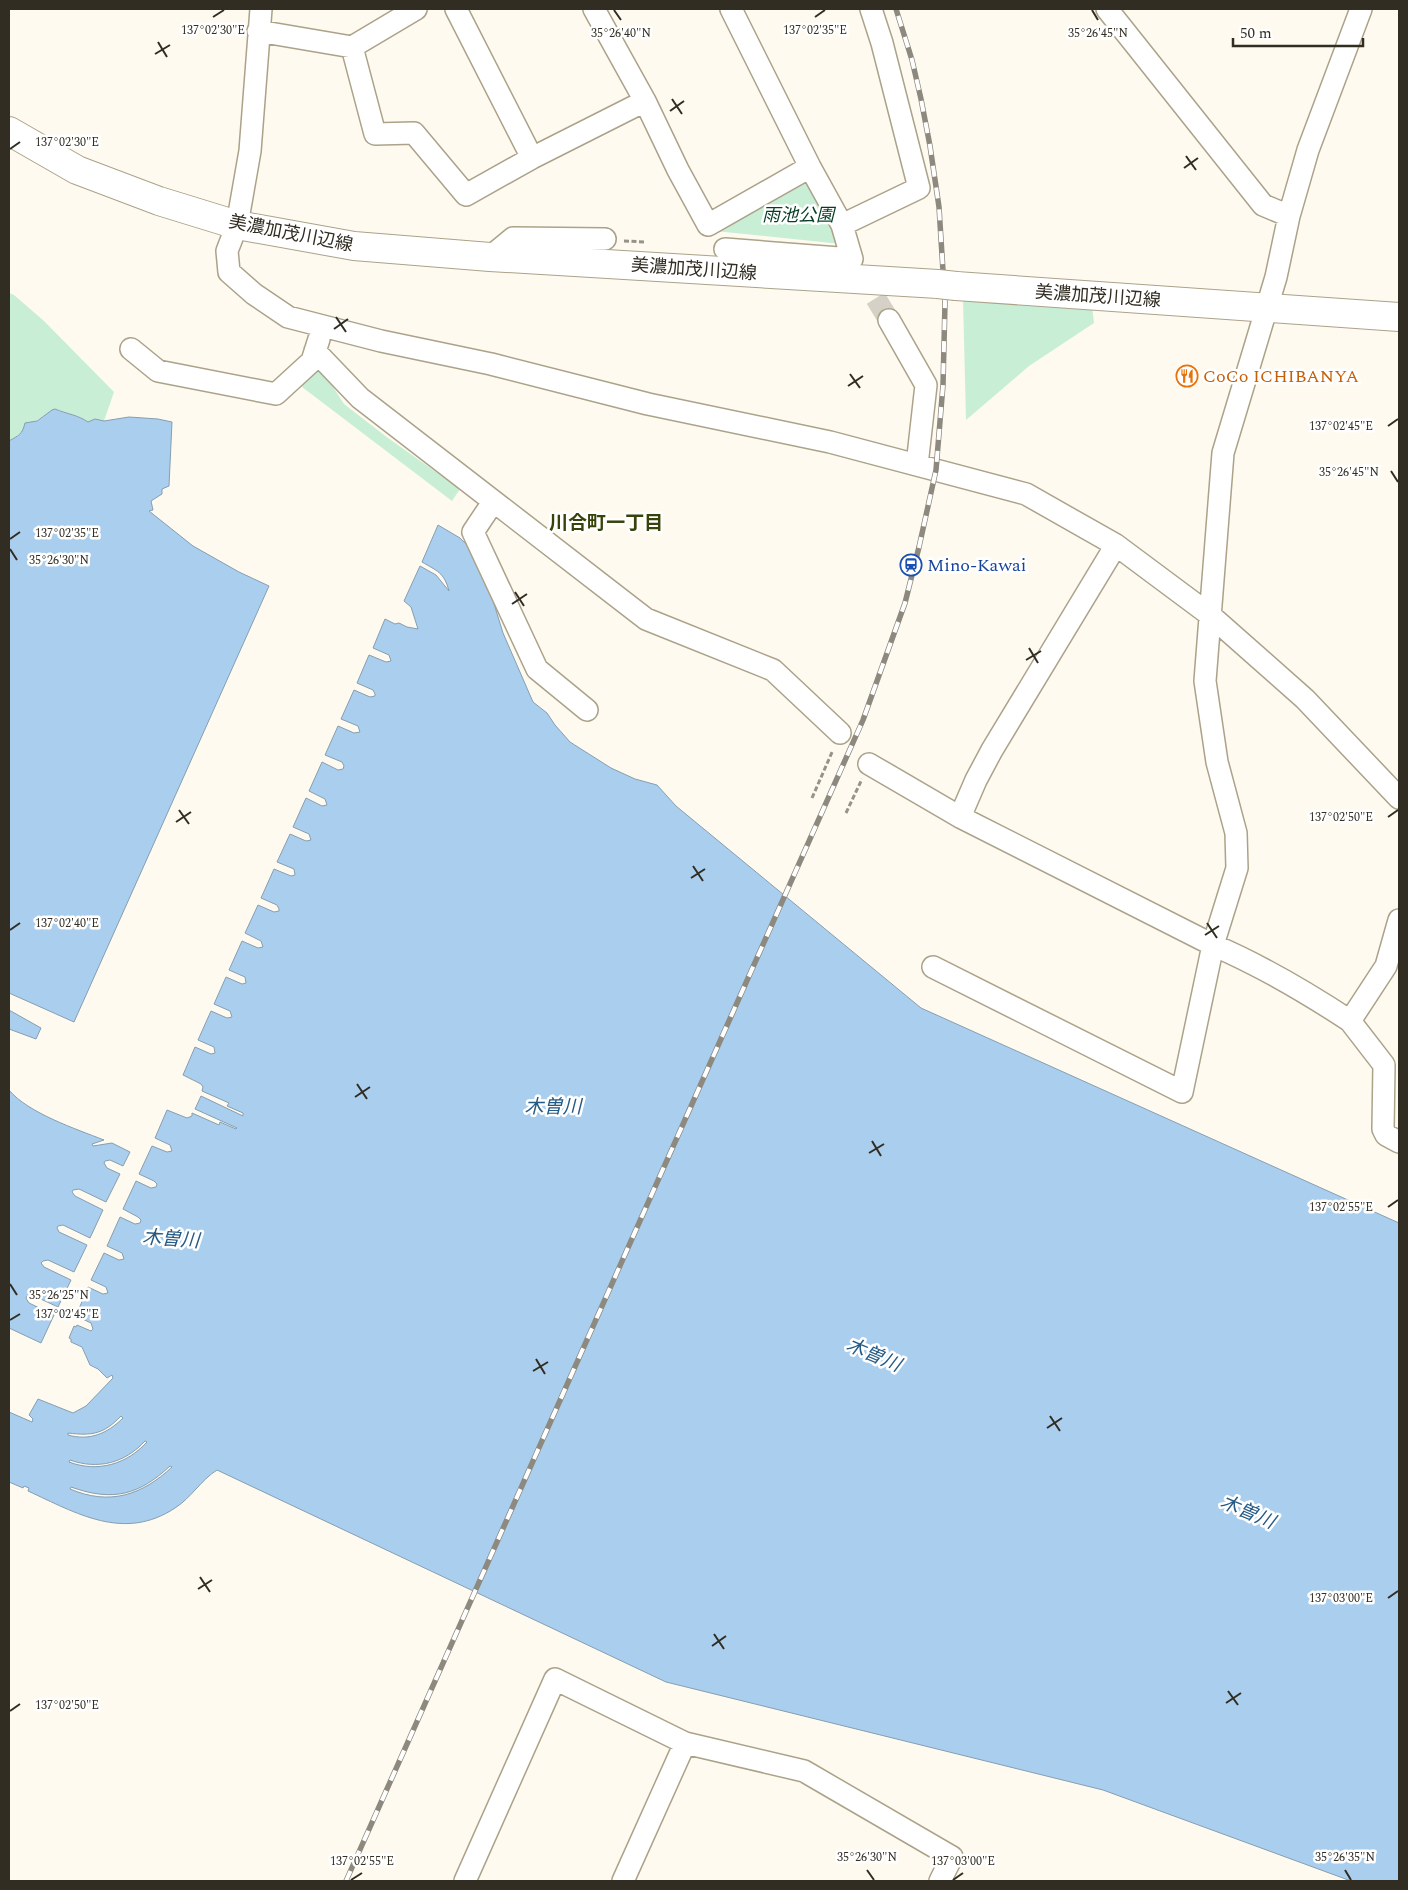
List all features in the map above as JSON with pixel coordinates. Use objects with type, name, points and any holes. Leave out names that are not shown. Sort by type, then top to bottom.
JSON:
[{"type":"main road","name":"美濃加茂川辺線","points":[[9,131],[77,170],[158,200],[237,225],[354,246],[490,257],[947,285],[1399,317]]},
{"type":"street","points":[[261,9],[250,151],[237,225],[227,251],[229,272],[254,294],[288,317],[322,326],[381,341],[491,364],[648,404],[830,442],[1026,494],[1116,545],[1210,615],[1305,699],[1399,798]]},
{"type":"street","points":[[258,31],[352,47],[416,9]]},
{"type":"street","points":[[456,9],[532,158]]},
{"type":"street","points":[[594,9],[708,225],[810,167]]},
{"type":"street","points":[[725,249],[852,258],[842,225],[810,167],[731,9]]},
{"type":"street","points":[[842,225],[919,188],[882,43],[871,9]]},
{"type":"street","points":[[1107,9],[1263,205],[1290,216]]},
{"type":"street","points":[[933,968],[1182,1092],[1213,945],[1237,868],[1236,832],[1216,762],[1206,681],[1223,453],[1276,277],[1308,150],[1361,9]]},
{"type":"street","points":[[352,47],[374,134],[414,133],[466,195],[532,158],[644,101]]},
{"type":"street","points":[[490,257],[513,238],[605,239]]},
{"type":"street","points":[[889,320],[926,385],[917,465]]},
{"type":"street","points":[[131,349],[158,371],[276,394],[312,361],[322,326]]},
{"type":"street","points":[[315,351],[360,398],[646,619],[773,670],[840,733]]},
{"type":"street","points":[[493,502],[474,532],[477,541],[537,669],[587,710]]},
{"type":"street","points":[[960,817],[976,780],[992,750],[1116,545]]},
{"type":"street","points":[[869,764],[960,817],[1213,945],[1251,961],[1313,996],[1350,1021],[1384,1065],[1384,1129],[1386,1136],[1399,1142]]},
{"type":"street","points":[[1350,1021],[1393,965],[1399,920]]},
{"type":"street","points":[[465,1881],[555,1679],[685,1743],[804,1771],[952,1858],[940,1881]]},
{"type":"street","points":[[623,1881],[685,1743]]},
{"type":"path","points":[[812,798],[840,733]]},
{"type":"path","points":[[846,813],[869,764]]},
{"type":"green space","name":"雨池公園","points":[[808,181],[841,244],[715,231]]},
{"type":"green space","points":[[9,293],[14,295],[44,321],[114,392],[104,421],[95,419],[88,422],[56,409],[43,416],[9,441]]},
{"type":"green space","points":[[963,299],[1092,306],[1094,323],[1029,366],[966,420]]},
{"type":"green space","points":[[317,362],[344,404],[460,489],[452,501],[302,387]]},
{"type":"water","points":[[55,409],[88,422],[95,419],[104,421],[129,417],[172,422],[169,486],[162,489],[162,494],[151,501],[153,510],[149,511],[193,546],[239,572],[269,586],[74,1022],[9,993],[9,441],[20,434],[25,423],[37,421]]},
{"type":"water","points":[[438,525],[460,538],[475,553],[491,594],[503,633],[533,702],[547,713],[570,742],[611,768],[635,779],[657,785],[676,806],[921,1008],[1399,1223],[1399,1881],[1351,1881],[1103,1790],[666,1682],[217,1470],[175,1508],[156,1518],[137,1523],[119,1523],[82,1515],[28,1491],[29,1488],[24,1486],[23,1488],[9,1482],[9,1412],[32,1422],[33,1419],[29,1415],[38,1399],[73,1413],[86,1406],[113,1378],[112,1375],[107,1378],[98,1369],[90,1365],[82,1347],[71,1342],[69,1338],[74,1326],[76,1327],[77,1325],[91,1331],[93,1329],[91,1323],[76,1316],[88,1287],[103,1294],[108,1293],[106,1287],[91,1280],[104,1253],[119,1260],[124,1259],[122,1253],[107,1246],[120,1217],[135,1224],[140,1223],[141,1220],[138,1217],[123,1209],[136,1181],[151,1188],[156,1187],[157,1184],[154,1181],[139,1174],[152,1146],[167,1152],[172,1151],[170,1145],[155,1138],[167,1110],[187,1118],[192,1116],[192,1113],[219,1125],[220,1122],[237,1128],[195,1109],[201,1096],[243,1116],[243,1113],[227,1106],[229,1103],[202,1091],[203,1087],[201,1084],[183,1075],[195,1047],[211,1054],[215,1053],[214,1047],[198,1040],[211,1011],[227,1018],[232,1017],[230,1011],[214,1004],[226,977],[242,984],[246,983],[245,977],[229,970],[242,941],[258,948],[263,947],[261,941],[245,933],[258,905],[274,912],[279,911],[277,905],[261,898],[274,869],[291,876],[295,875],[294,869],[277,862],[290,834],[306,841],[311,840],[309,834],[293,827],[306,798],[322,806],[327,805],[325,799],[309,791],[322,762],[338,770],[343,769],[342,762],[325,755],[338,726],[354,733],[360,732],[358,726],[341,719],[354,690],[370,697],[375,696],[373,690],[357,683],[369,655],[386,662],[391,661],[389,655],[373,648],[385,619],[395,624],[399,623],[418,629],[411,607],[404,601],[420,566],[436,575],[449,591],[442,576],[422,562]],"holes":[[[121,1416],[123,1418],[117,1424],[97,1435],[83,1437],[68,1435],[68,1433],[91,1434],[103,1430]],[[145,1441],[147,1442],[130,1456],[111,1464],[91,1467],[69,1462],[70,1460],[80,1463],[101,1464],[120,1459],[137,1449]],[[170,1466],[172,1467],[149,1485],[125,1495],[99,1497],[70,1489],[71,1487],[86,1492],[113,1495],[136,1489],[159,1476]]]},
{"type":"water","points":[[9,1010],[41,1028],[36,1039],[9,1029]]},
{"type":"water","name":"木曽川","points":[[9,1090],[17,1098],[40,1113],[104,1140],[92,1144],[93,1146],[112,1143],[130,1152],[123,1166],[110,1160],[104,1163],[107,1168],[120,1174],[106,1202],[79,1189],[72,1192],[75,1196],[103,1210],[90,1238],[63,1225],[57,1228],[59,1232],[87,1245],[74,1272],[48,1260],[41,1263],[44,1267],[71,1280],[58,1307],[32,1295],[26,1298],[29,1303],[54,1315],[41,1343],[9,1328]]},
{"type":"tunnel","points":[[859,271],[889,320]]},
{"type":"railway","points":[[346,1881],[863,720],[905,603],[936,470],[943,385],[945,303],[939,207],[930,146],[912,60],[896,9]]},
{"type":"place","name":"CoCo ICHIBANYA","points":[[1187,376]]},
{"type":"place","name":"Mino-Kawai","points":[[911,565]]},
{"type":"district","name":"川合町一丁目","points":[[606,522]]}]
